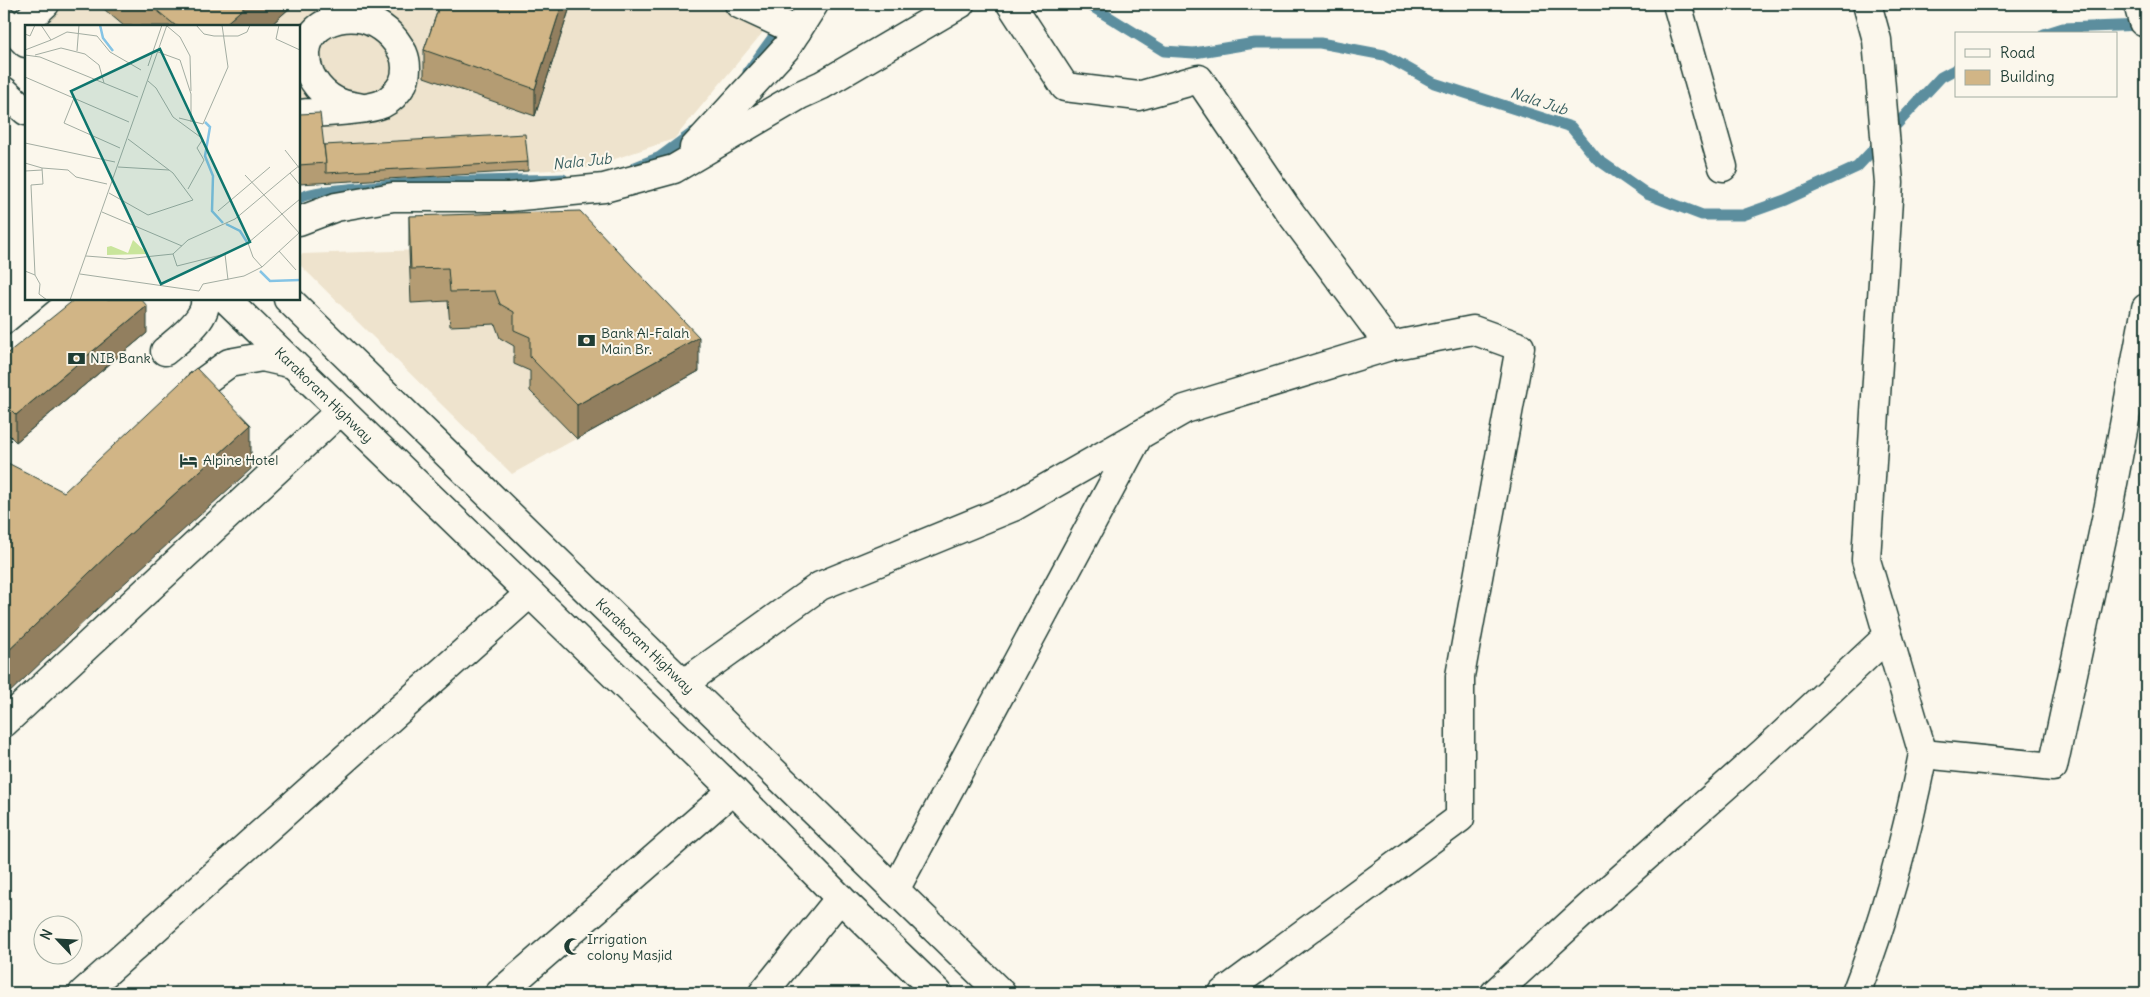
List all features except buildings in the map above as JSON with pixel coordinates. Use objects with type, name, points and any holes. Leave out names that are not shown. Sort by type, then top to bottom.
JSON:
[{"type":"main road","points":[[15,32],[45,4]]},
{"type":"main road","points":[[739,4],[797,31]]},
{"type":"main road","points":[[674,170],[786,48],[814,4]]},
{"type":"main road","points":[[300,221],[336,207],[393,197],[510,197],[604,188],[674,170],[800,95],[822,86],[960,4]]},
{"type":"main road","points":[[1011,4],[1065,87],[1138,96],[1200,79],[1286,207],[1390,346]]},
{"type":"main road","points":[[1677,4],[1723,167]]},
{"type":"main road","points":[[1856,993],[1876,938],[1913,804],[1923,754],[1866,560],[1888,183],[1877,40],[1867,4]]},
{"type":"main road","points":[[2138,4],[2143,22],[2146,22]]},
{"type":"main road","points":[[300,114],[362,108],[382,104],[398,93],[406,78],[406,59],[397,40],[381,26],[363,19],[345,18],[327,22],[306,40],[306,62],[312,79],[325,94],[343,104],[362,108]]},
{"type":"main road","points":[[4,91],[25,110]]},
{"type":"main road","points":[[4,358],[74,300]]},
{"type":"main road","points":[[165,350],[193,327],[206,305],[205,300]]},
{"type":"main road","name":"Karakoram Highway","points":[[227,300],[733,790],[938,993]]},
{"type":"main road","name":"Karakoram Highway","points":[[289,300],[1001,993]]},
{"type":"main road","points":[[1923,754],[2053,767],[2108,510],[2146,308]]},
{"type":"main road","points":[[683,684],[820,586],[1013,507],[1185,409],[1390,346],[1473,330],[1520,347],[1460,676],[1460,818],[1223,993]]},
{"type":"main road","points":[[199,385],[229,363],[262,357],[293,364]]},
{"type":"main road","points":[[4,723],[341,410]]},
{"type":"main road","points":[[894,890],[1139,435]]},
{"type":"main road","points":[[83,993],[529,594]]},
{"type":"main road","points":[[1495,993],[1589,906],[1764,752],[1888,636]]},
{"type":"main road","points":[[42,656],[70,661]]},
{"type":"main road","points":[[500,993],[733,790]]},
{"type":"main road","points":[[762,993],[840,898]]},
{"type":"shaded area","points":[[29,4],[760,4],[779,13],[674,139],[588,168],[300,184],[300,25],[45,25],[30,10]]},
{"type":"shaded area","points":[[580,245],[699,371],[512,474],[300,265],[300,255]]},
{"type":"waterway","name":"Nala Jub","points":[[748,72],[795,4]]},
{"type":"waterway","name":"Nala Jub","points":[[1088,4],[1164,51],[1194,53],[1255,43],[1320,43],[1384,55],[1434,83],[1571,127],[1597,159],[1647,194],[1702,215],[1743,215],[1785,200],[1857,167],[1941,77],[1955,70]]},
{"type":"waterway","name":"Nala Jub","points":[[2050,32],[2063,28],[2144,25]]},
{"type":"waterway","name":"Nala Jub","points":[[635,167],[660,157],[694,132]]},
{"type":"waterway","name":"Nala Jub","points":[[300,198],[313,193],[329,191],[410,184],[563,179]]},
{"type":"place","name":"Bank Al-Falah Main Br.","points":[[587,341]]},
{"type":"place","name":"NIB Bank","points":[[76,358]]},
{"type":"place","name":"Alpine Hotel","points":[[189,460]]},
{"type":"place","name":"Irrigation colony Masjid","points":[[573,947]]}]
